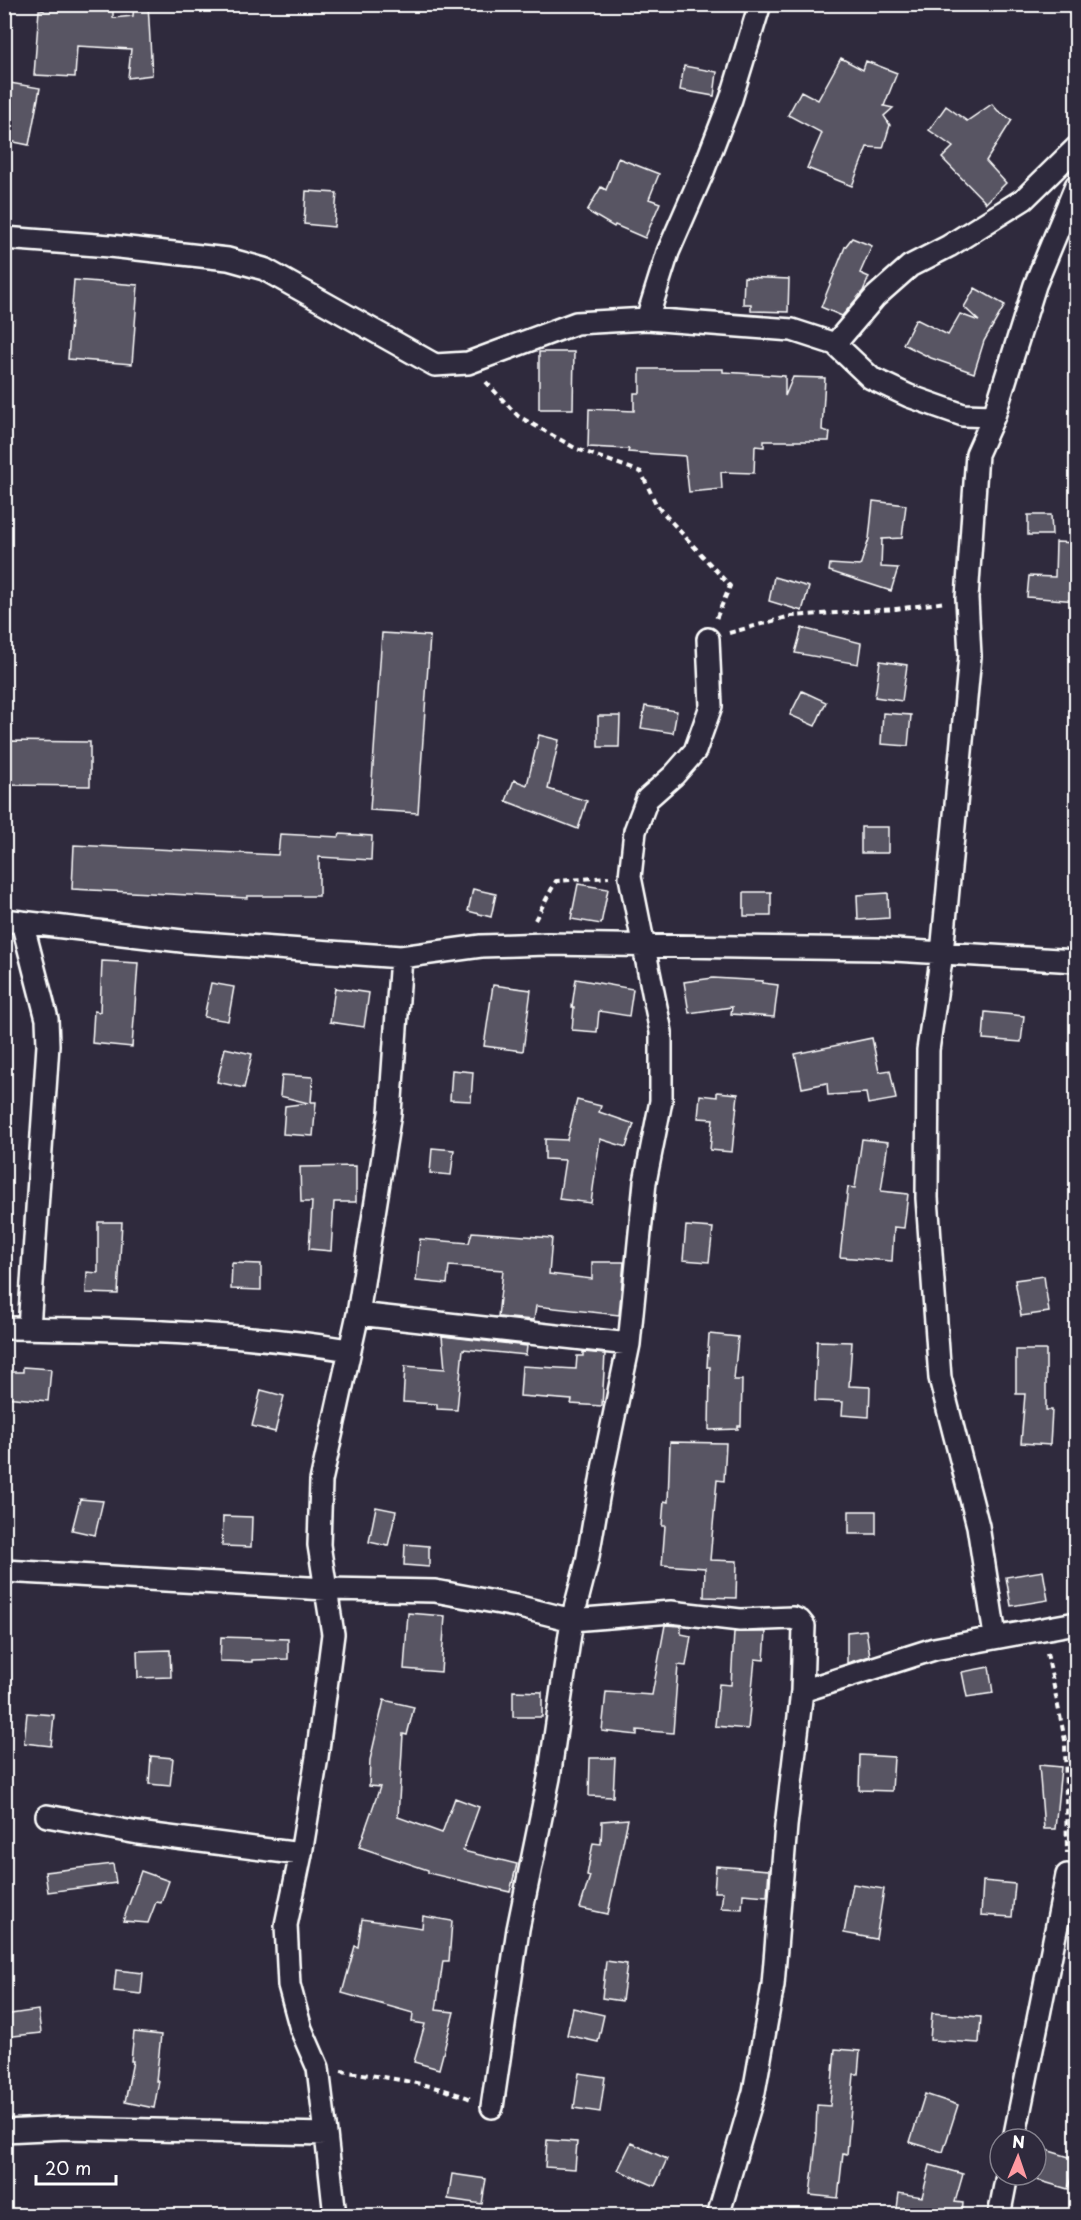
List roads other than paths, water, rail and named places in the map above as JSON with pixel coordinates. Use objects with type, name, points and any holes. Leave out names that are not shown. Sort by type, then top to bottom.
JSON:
[{"type":"street","points":[[647,319],[668,252],[731,99],[760,4]]},
{"type":"street","points":[[835,344],[875,297],[910,266],[949,246],[1024,199],[1077,148]]},
{"type":"street","points":[[994,1636],[978,1526],[940,1378],[927,1186],[928,1050],[942,953],[970,656],[967,598],[977,454],[994,416],[1035,285],[1077,186]]},
{"type":"street","points":[[4,238],[110,246],[228,259],[264,269],[435,364],[468,363],[576,323],[647,319],[792,330],[835,344],[871,378],[890,387],[963,415],[994,416]]},
{"type":"street","points":[[492,2107],[518,1929],[549,1778],[572,1620],[587,1562],[603,1469],[629,1344],[645,1182],[660,1101],[661,1032],[630,877],[635,831],[647,799],[674,775],[695,751],[711,706],[708,639]]},
{"type":"street","points":[[29,1328],[48,1045],[47,1019],[13,921],[190,942],[401,957],[481,945],[547,944],[878,949],[1077,961]]},
{"type":"street","points":[[335,2216],[318,2068],[301,2029],[289,1985],[286,1924],[301,1854],[317,1758],[333,1634],[319,1545],[321,1481],[358,1314],[390,1113],[401,957]]},
{"type":"street","points":[[358,1314],[629,1344]]},
{"type":"street","points":[[4,1328],[222,1335],[294,1341],[349,1350]]},
{"type":"street","points":[[4,1571],[326,1589],[435,1591],[516,1606],[572,1620],[671,1612],[740,1620],[793,1618],[800,1621],[804,1626],[802,1691],[786,1826],[773,1985],[754,2092],[718,2216]]},
{"type":"street","points":[[802,1691],[934,1649],[994,1636],[1077,1623]]},
{"type":"street","points":[[47,1816],[138,1833],[301,1854]]},
{"type":"street","points":[[1017,2127],[1072,1877]]},
{"type":"street","points":[[4,2131],[66,2128],[326,2134]]},
{"type":"street","points":[[999,2216],[1005,2187]]}]
